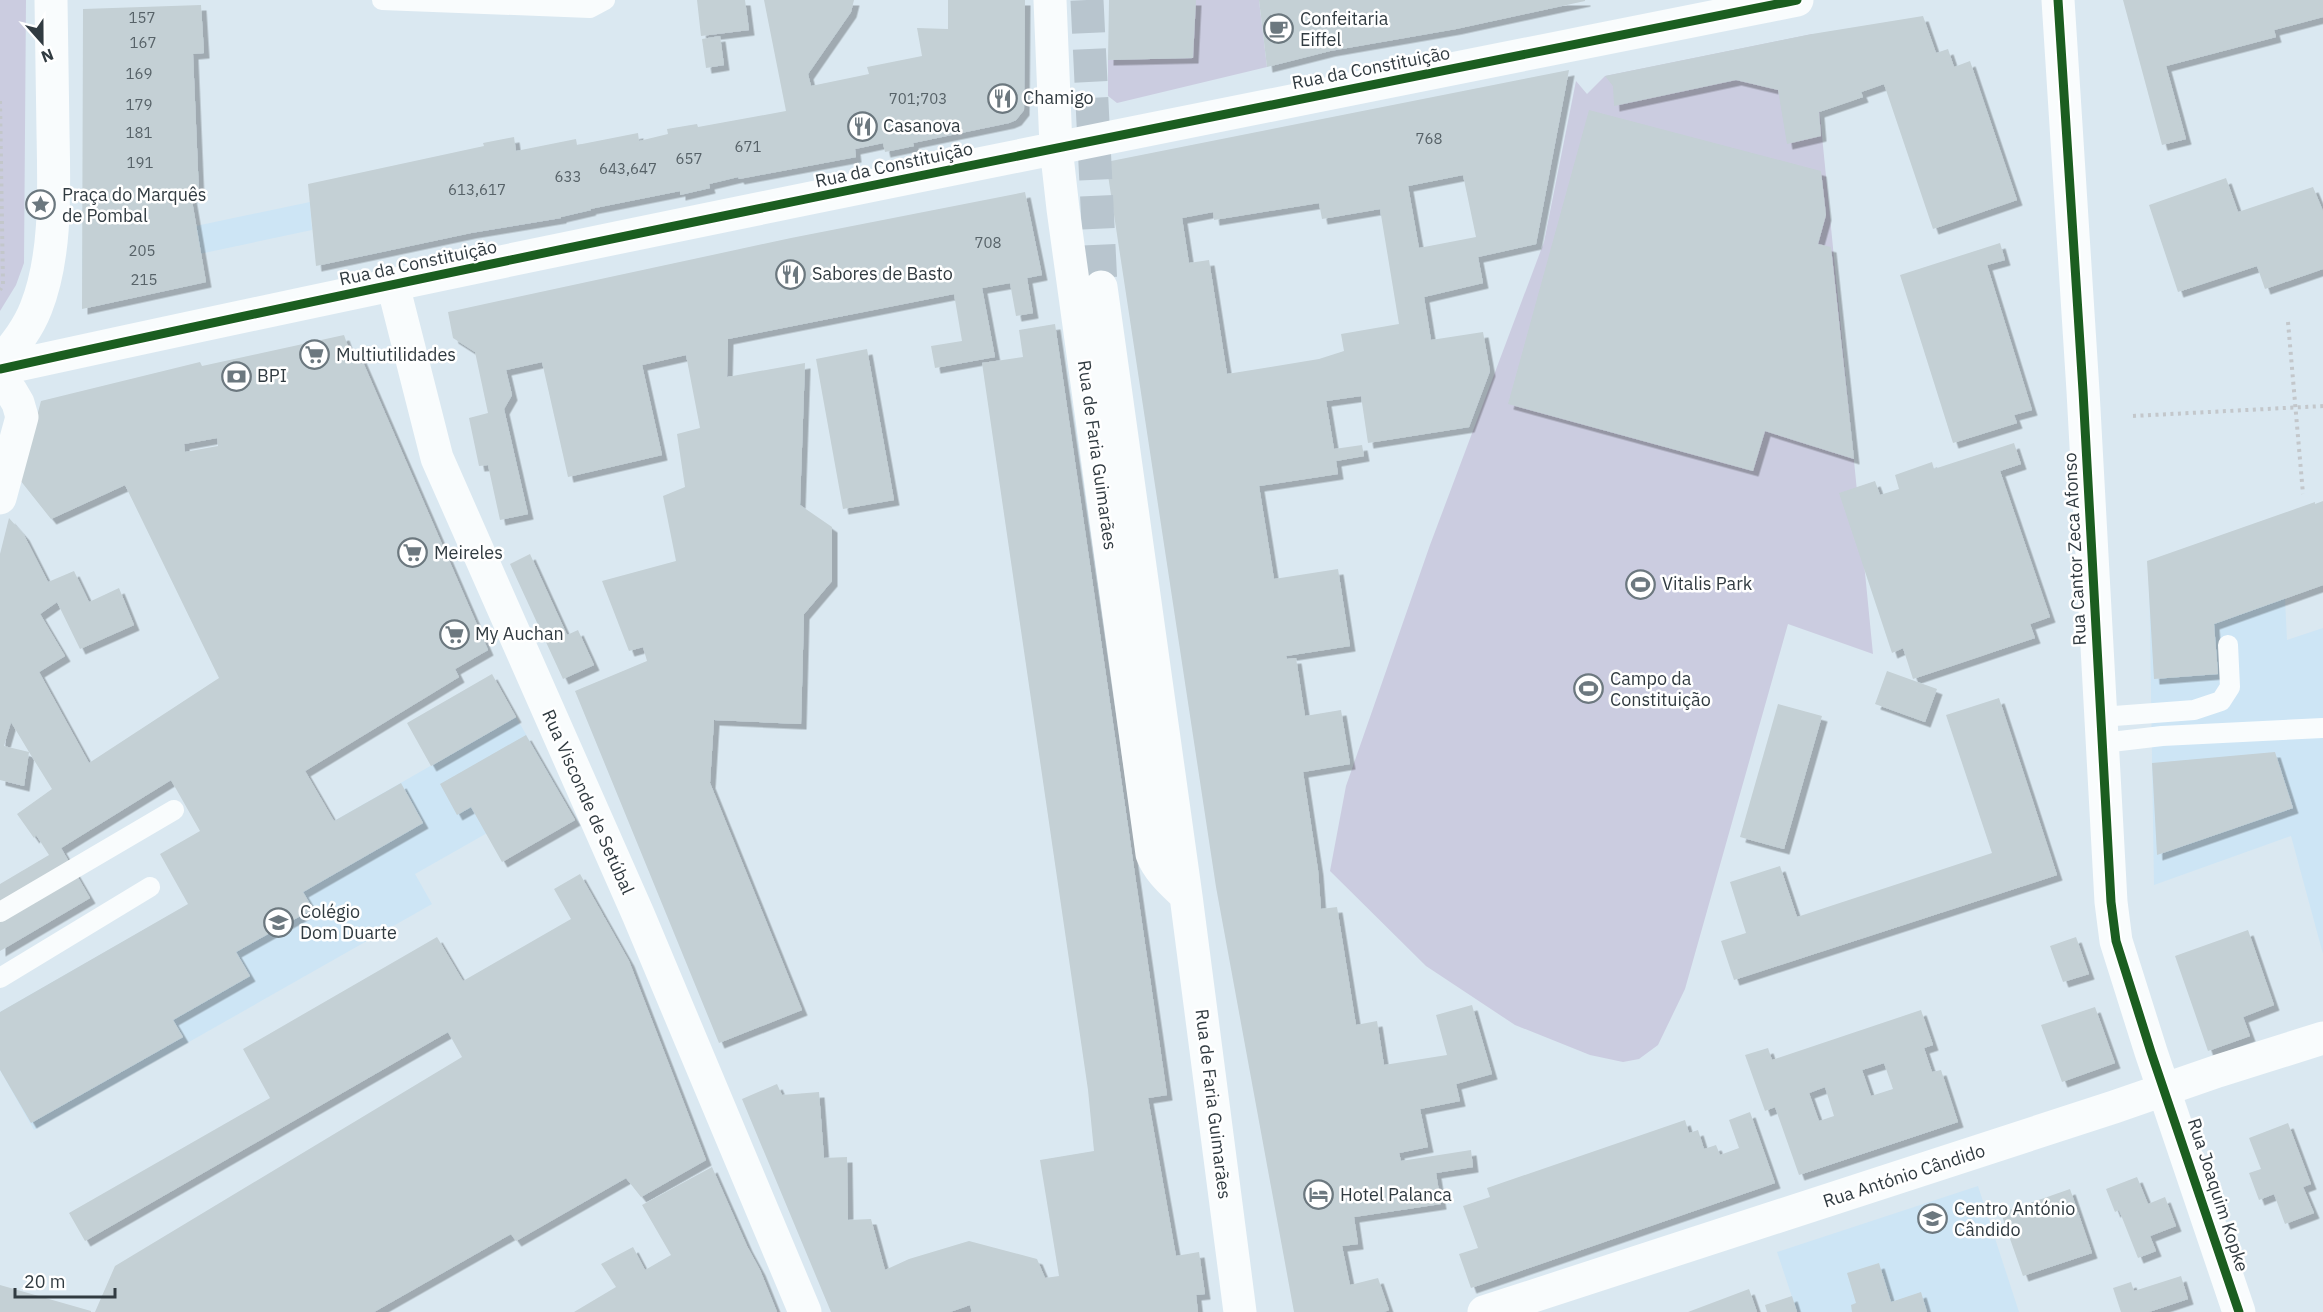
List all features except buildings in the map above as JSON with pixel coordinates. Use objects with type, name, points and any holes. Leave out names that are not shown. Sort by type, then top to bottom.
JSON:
[{"type":"main road","points":[[0,360],[17,340],[36,309],[51,238],[54,178],[51,0]]},
{"type":"main road","name":"Rua de Faria Guimarães","points":[[1050,0],[1056,147],[1152,854],[1155,863],[1164,875],[1186,896]]},
{"type":"main road","name":"Rua da Constituição","points":[[0,369],[1056,147],[1797,0]]},
{"type":"main road","name":"Rua Cantor Zeca Afonso","points":[[2058,0],[2111,902],[2116,941],[2165,1089]]},
{"type":"main road","name":"Rua Visconde de Setúbal","points":[[393,285],[437,458],[633,903],[805,1312]]},
{"type":"main road","name":"Rua de Faria Guimarães","points":[[1101,287],[1186,896],[1240,1312]]},
{"type":"main road","points":[[0,382],[11,391],[22,417],[0,498]]},
{"type":"main road","name":"Rua António Cândido","points":[[1484,1312],[2323,1038]]},
{"type":"main road","name":"Rua Joaquim Kopke","points":[[2165,1089],[2239,1312]]},
{"type":"lane","points":[[382,0],[591,8],[605,0]]},
{"type":"lane","points":[[2102,730],[2194,710],[2221,701],[2230,687],[2228,645]]},
{"type":"lane","points":[[2102,730],[2162,736],[2323,728]]},
{"type":"lane","points":[[0,912],[174,810]]},
{"type":"lane","points":[[0,978],[150,887]]},
{"type":"path","points":[[0,101],[3,285],[0,290]]},
{"type":"path","points":[[2288,322],[2303,494]]},
{"type":"path","points":[[2133,416],[2323,406]]},
{"type":"shaded area","points":[[0,0],[26,0],[24,263],[16,285],[0,311]]},
{"type":"shaded area","points":[[1194,0],[1259,0],[1267,67],[1117,103],[1108,96],[1108,60],[1192,58]]},
{"type":"shaded area","name":"Vitalis Park","points":[[1812,34],[1873,654],[1788,624],[1685,989],[1658,1045],[1639,1059],[1623,1062],[1590,1055],[1515,1025],[1426,966],[1330,871],[1346,786],[1430,545],[1544,242],[1576,81],[1587,94],[1605,76]]},
{"type":"shaded area","points":[[310,202],[312,230],[82,279],[82,250]]},
{"type":"shaded area","points":[[2260,527],[2285,599],[2287,640],[2323,628],[2323,954],[2291,836],[2154,885],[2149,564]]},
{"type":"shaded area","name":"Colégio Dom Duarte","points":[[516,717],[559,792],[415,874],[432,904],[34,1130],[0,1070],[0,1012]]},
{"type":"shaded area","name":"Centro António Cândido","points":[[1978,1186],[2019,1312],[1797,1312],[1777,1252]]},
{"type":"tunnel","points":[[1087,0],[1101,287]]},
{"type":"cycle path","points":[[0,369],[673,226],[1797,0]]},
{"type":"cycle path","points":[[2058,0],[2083,391],[2111,902],[2116,941],[2239,1312]]},
{"type":"place","name":"Confeitaria Eiffel","points":[[1279,29]]},
{"type":"place","name":"Chamigo","points":[[1002,98]]},
{"type":"place","name":"Casanova","points":[[862,126]]},
{"type":"place","name":"Praça do Marquês de Pombal","points":[[41,205]]},
{"type":"place","name":"Sabores de Basto","points":[[791,274]]},
{"type":"place","name":"Multiutilidades","points":[[315,355]]},
{"type":"place","name":"BPI","points":[[236,376]]},
{"type":"place","name":"Meireles","points":[[413,553]]},
{"type":"place","name":"Vitalis Park","points":[[1641,584]]},
{"type":"place","name":"My Auchan","points":[[454,634]]},
{"type":"place","name":"Campo da Constituição","points":[[1589,689]]},
{"type":"place","name":"Colégio Dom Duarte","points":[[279,922]]},
{"type":"place","name":"Hotel Palanca","points":[[1319,1195]]},
{"type":"place","name":"Centro António Cândido","points":[[1933,1219]]}]
